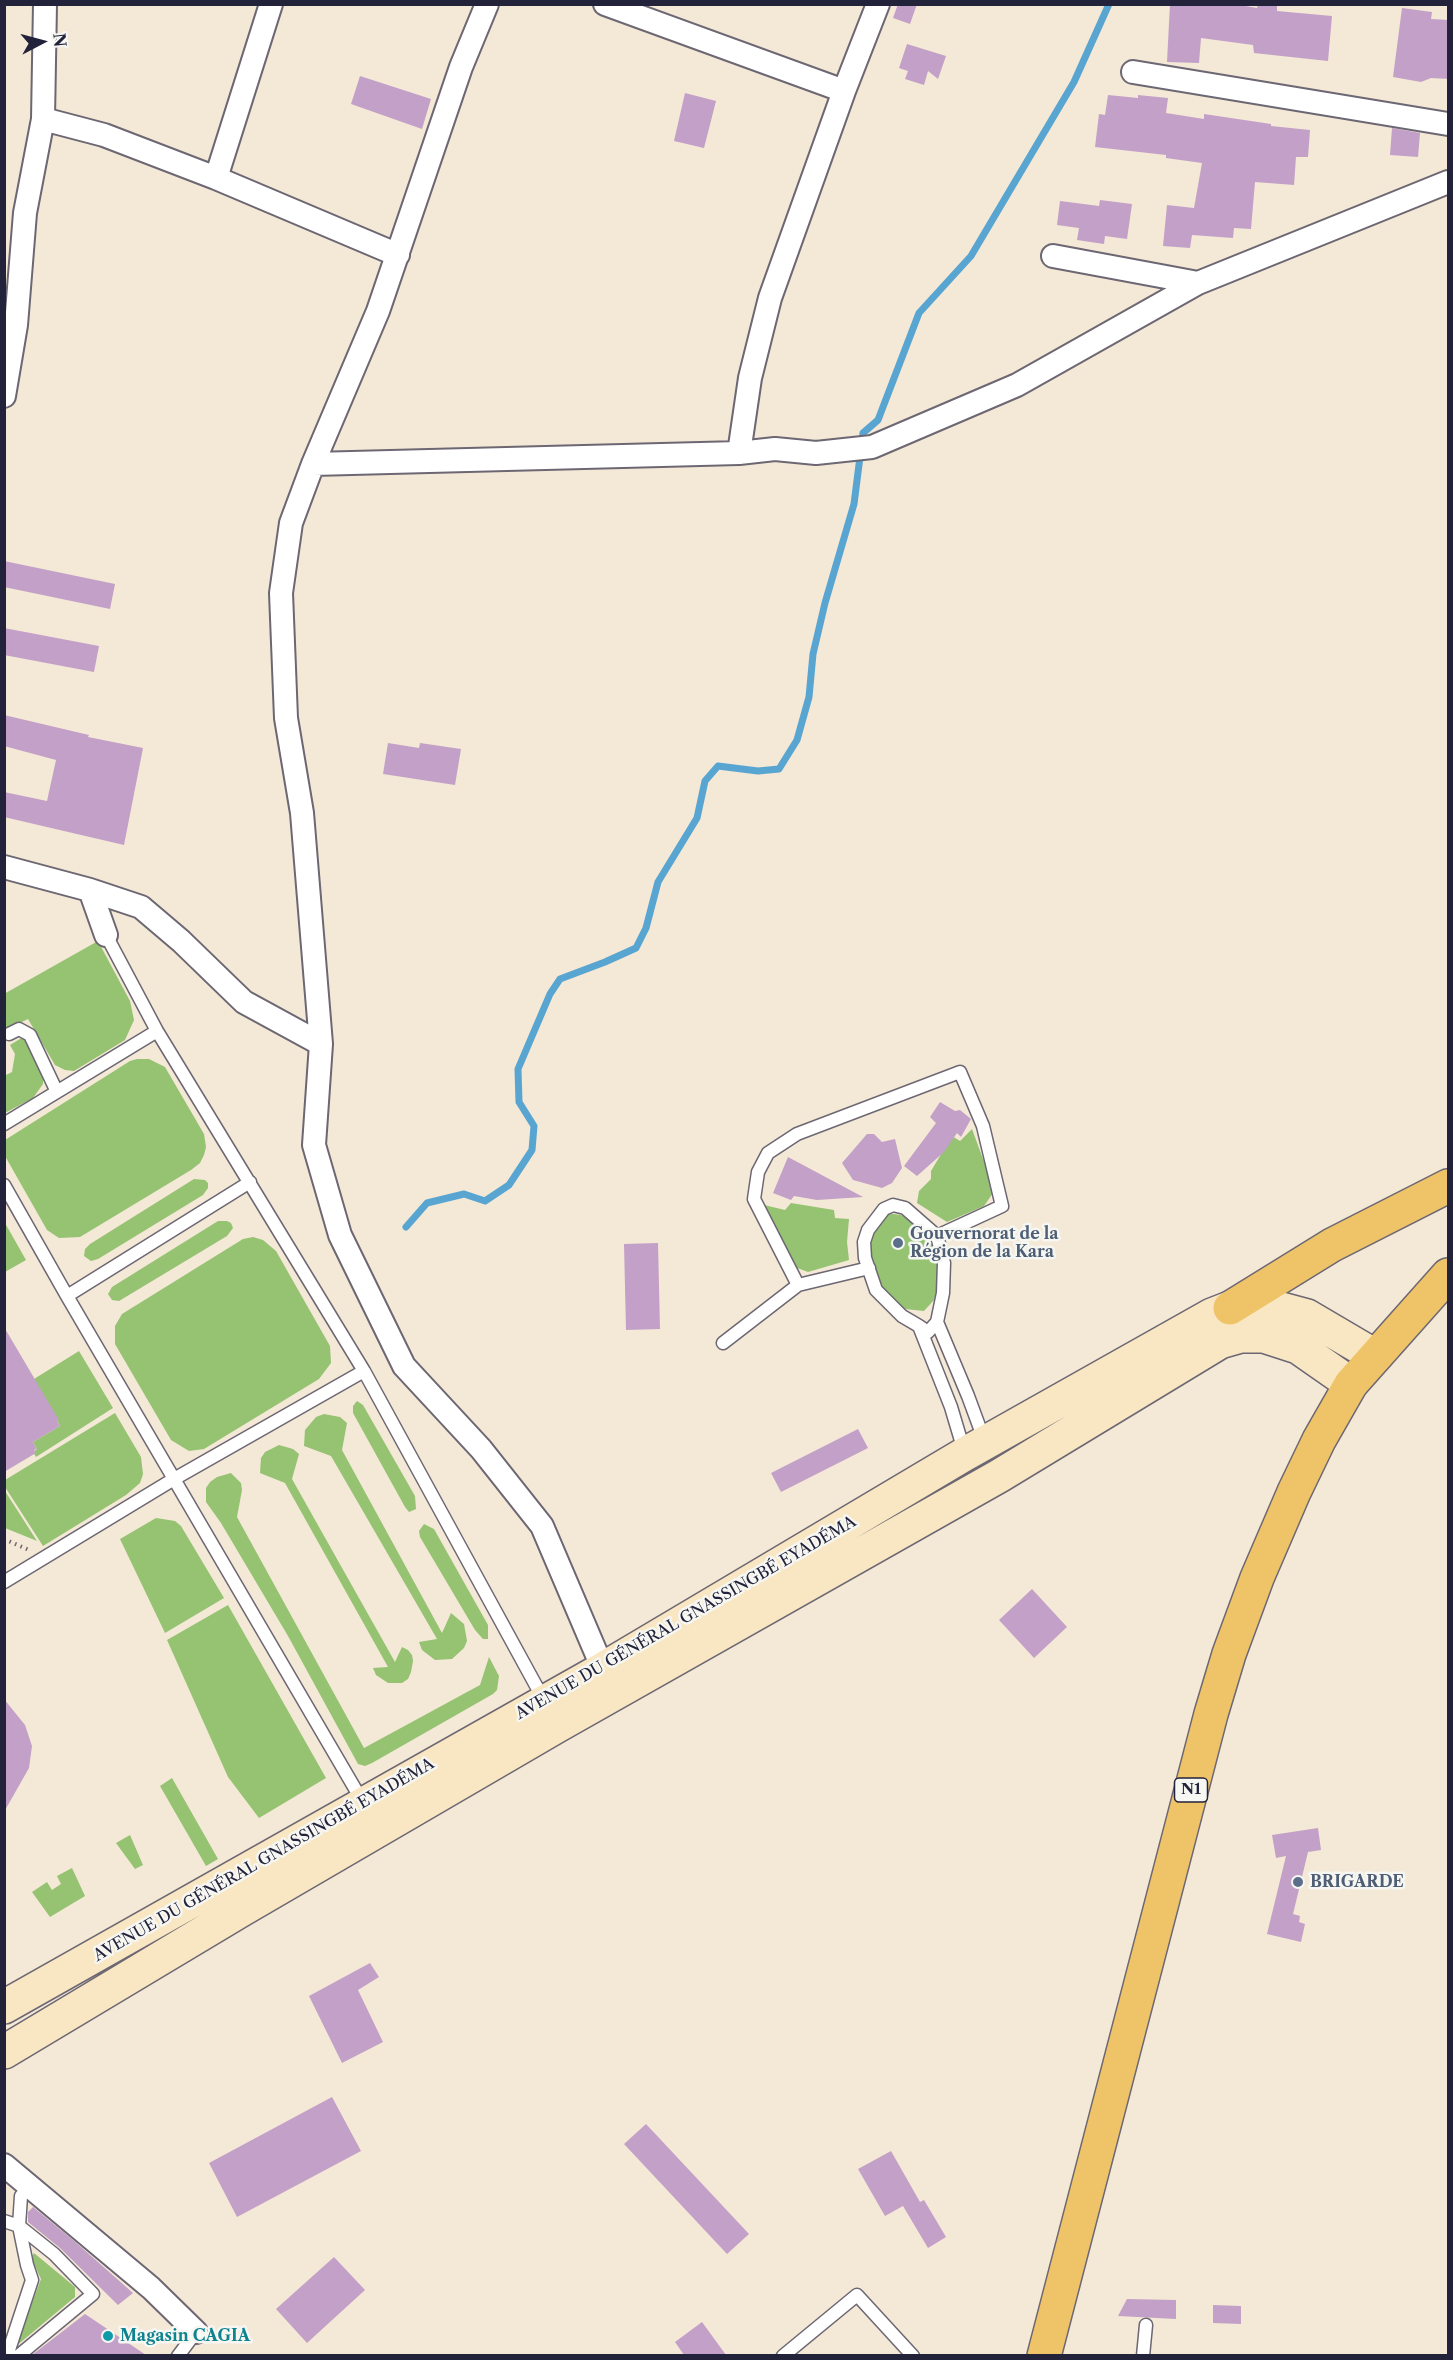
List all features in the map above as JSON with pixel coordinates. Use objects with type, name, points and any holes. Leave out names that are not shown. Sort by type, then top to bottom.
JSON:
[{"type":"highway","points":[[1230,1308],[1332,1245],[1449,1186]]},
{"type":"highway","name":"N1","points":[[1044,2355],[1211,1714],[1229,1654],[1257,1578],[1293,1492],[1351,1384],[1449,1275]]},
{"type":"main road","name":"AVENUE DU GÉNÉRAL GNASSINGBÉ EYADÉMA","points":[[550,1714],[603,1669],[975,1449],[1212,1315],[1230,1308],[1266,1305],[1307,1316],[1375,1356]]},
{"type":"main road","name":"AVENUE DU GÉNÉRAL GNASSINGBÉ EYADÉMA","points":[[4,2007],[371,1817],[550,1714],[980,1487],[1220,1342],[1240,1336],[1264,1336],[1298,1347],[1351,1384]]},
{"type":"main road","points":[[975,1449],[980,1487]]},
{"type":"main road","name":"AVENUE DU GÉNÉRAL GNASSINGBÉ EYADÉMA","points":[[4,2052],[371,1817]]},
{"type":"street","points":[[4,396],[16,325],[24,213],[43,119],[45,4]]},
{"type":"street","points":[[216,178],[271,4]]},
{"type":"street","points":[[487,4],[461,67],[378,311],[313,464],[291,523],[281,592],[286,718],[302,813],[321,1044],[314,1145],[340,1234],[404,1366],[481,1449],[543,1526],[603,1669]]},
{"type":"street","points":[[605,4],[844,91]]},
{"type":"street","points":[[739,453],[750,378],[770,298],[844,91],[878,4]]},
{"type":"street","points":[[1133,72],[1449,124]]},
{"type":"street","points":[[43,119],[104,135],[216,178],[398,255]]},
{"type":"street","points":[[313,464],[739,453],[775,449],[816,453],[872,447],[1017,385],[1198,283],[1449,182]]},
{"type":"street","points":[[1053,256],[1198,283]]},
{"type":"street","points":[[4,867],[90,890],[141,907],[181,941],[244,1002],[321,1044]]},
{"type":"street","points":[[90,890],[106,935]]},
{"type":"street","points":[[4,2165],[150,2288],[196,2332]]},
{"type":"lane","points":[[106,935],[157,1031],[364,1371],[550,1714]]},
{"type":"lane","points":[[9,1034],[19,1029],[30,1035],[57,1092]]},
{"type":"lane","points":[[4,1124],[157,1031]]},
{"type":"lane","points":[[798,1285],[754,1199],[758,1172],[768,1153],[797,1134],[960,1071],[984,1126],[1002,1206],[937,1236]]},
{"type":"lane","points":[[66,1296],[250,1182]]},
{"type":"lane","points":[[4,1185],[66,1296],[371,1817]]},
{"type":"lane","points":[[894,1205],[905,1208],[937,1236],[944,1263],[943,1293],[937,1322],[927,1332],[902,1316],[876,1290],[865,1258],[864,1242],[868,1230],[884,1209],[894,1205]]},
{"type":"lane","points":[[723,1343],[798,1285],[869,1268]]},
{"type":"lane","points":[[937,1322],[968,1396],[975,1449]]},
{"type":"lane","points":[[919,1326],[951,1407],[975,1449]]},
{"type":"lane","points":[[4,1582],[174,1479],[364,1371]]},
{"type":"lane","points":[[7,2355],[32,2280],[19,2226],[21,2196],[30,2187]]},
{"type":"lane","points":[[4,2221],[19,2226],[54,2254],[93,2294],[18,2355]]},
{"type":"lane","points":[[783,2355],[857,2295],[913,2355]]},
{"type":"lane","points":[[1143,2355],[1146,2325]]},
{"type":"lane","points":[[178,2355],[196,2332]]},
{"type":"green space","points":[[98,941],[130,1001],[134,1020],[125,1040],[74,1071],[65,1070],[55,1065],[28,1019],[5,1030],[4,994]]},
{"type":"green space","points":[[23,1037],[43,1073],[43,1084],[33,1098],[5,1113],[4,1076],[12,1072],[15,1054],[10,1045]]},
{"type":"green space","points":[[149,1059],[165,1067],[204,1134],[206,1147],[204,1155],[200,1163],[191,1170],[80,1237],[59,1238],[47,1230],[5,1156],[5,1140],[130,1061]]},
{"type":"green space","points":[[972,1129],[990,1178],[993,1193],[984,1206],[947,1222],[917,1203],[919,1191],[931,1179],[931,1171],[952,1136],[960,1141]]},
{"type":"green space","points":[[194,1179],[205,1180],[208,1183],[208,1188],[203,1195],[98,1259],[91,1261],[84,1256],[85,1249],[90,1244]]},
{"type":"green space","points":[[791,1203],[834,1210],[835,1218],[849,1219],[847,1242],[849,1260],[808,1272],[792,1266],[760,1204],[785,1210]]},
{"type":"green space","points":[[886,1213],[901,1215],[921,1226],[932,1243],[938,1259],[939,1281],[934,1300],[924,1311],[905,1309],[890,1299],[879,1281],[870,1246],[875,1224]]},
{"type":"green space","points":[[218,1221],[231,1223],[233,1228],[227,1236],[119,1301],[112,1300],[108,1294],[112,1287]]},
{"type":"green space","points":[[5,1223],[26,1260],[4,1272]]},
{"type":"green space","points":[[253,1237],[263,1240],[276,1251],[330,1346],[331,1363],[319,1379],[204,1449],[189,1451],[171,1440],[115,1344],[115,1326],[122,1314],[243,1239]]},
{"type":"green space","points":[[79,1351],[113,1408],[36,1457],[33,1452],[37,1449],[33,1442],[60,1426],[34,1379]]},
{"type":"green space","points":[[357,1401],[363,1405],[415,1496],[416,1509],[409,1512],[405,1507],[353,1413],[353,1406]]},
{"type":"green space","points":[[115,1413],[141,1457],[143,1474],[140,1483],[126,1495],[43,1546],[5,1487],[5,1480]]},
{"type":"green space","points":[[324,1414],[340,1417],[347,1423],[342,1450],[442,1633],[451,1613],[464,1624],[467,1641],[464,1648],[452,1659],[435,1660],[422,1650],[419,1642],[437,1639],[331,1456],[304,1446],[305,1430],[316,1417]]},
{"type":"green space","points":[[279,1445],[293,1449],[299,1454],[292,1479],[395,1662],[402,1647],[412,1655],[411,1672],[408,1679],[402,1683],[388,1683],[376,1675],[373,1668],[388,1667],[285,1483],[260,1473],[261,1458],[265,1452]]},
{"type":"green space","points":[[231,1473],[241,1483],[242,1490],[237,1517],[364,1748],[480,1685],[489,1657],[499,1676],[497,1690],[372,1763],[365,1766],[358,1764],[288,1636],[221,1523],[206,1502],[206,1488],[210,1482],[217,1477]]},
{"type":"green space","points":[[5,1491],[37,1541],[5,1528]]},
{"type":"green space","points":[[156,1518],[175,1521],[181,1526],[224,1598],[165,1633],[120,1539]]},
{"type":"green space","points":[[424,1524],[434,1529],[488,1625],[488,1639],[483,1639],[475,1630],[420,1537],[419,1531]]},
{"type":"green space","points":[[228,1605],[326,1778],[259,1818],[228,1777],[167,1640]]},
{"type":"green space","points":[[172,1778],[218,1859],[206,1866],[160,1786]]},
{"type":"green space","points":[[130,1835],[143,1865],[135,1869],[116,1843]]},
{"type":"green space","points":[[72,1868],[85,1896],[50,1917],[32,1892],[47,1882],[52,1890],[61,1884],[57,1876]]},
{"type":"green space","points":[[34,2253],[75,2287],[75,2297],[15,2347],[41,2279],[31,2258]]},
{"type":"building","points":[[898,4],[917,4],[910,24],[893,18]]},
{"type":"building","points":[[1170,4],[1234,4],[1257,8],[1258,4],[1277,4],[1277,11],[1332,16],[1328,61],[1254,53],[1253,45],[1201,38],[1199,63],[1167,62]]},
{"type":"building","points":[[1402,8],[1432,12],[1431,19],[1449,20],[1449,79],[1431,78],[1421,82],[1393,77]]},
{"type":"building","points":[[907,44],[946,56],[938,79],[928,71],[924,85],[905,79],[908,71],[899,68]]},
{"type":"building","points":[[360,76],[431,99],[422,129],[351,104]]},
{"type":"building","points":[[685,93],[716,101],[704,148],[674,141]]},
{"type":"building","points":[[1108,95],[1168,98],[1166,113],[1204,119],[1204,114],[1271,124],[1271,126],[1310,130],[1308,157],[1296,157],[1294,185],[1255,182],[1251,229],[1234,228],[1233,238],[1192,235],[1190,248],[1163,246],[1167,205],[1194,208],[1202,163],[1166,158],[1166,155],[1095,147],[1099,114],[1105,115]]},
{"type":"building","points":[[1392,128],[1420,133],[1418,157],[1390,155]]},
{"type":"building","points":[[1100,200],[1132,204],[1127,239],[1105,236],[1104,244],[1077,240],[1079,228],[1057,225],[1060,201],[1099,206]]},
{"type":"building","points":[[4,561],[115,584],[110,609],[4,587]]},
{"type":"building","points":[[4,628],[99,646],[94,672],[4,655]]},
{"type":"building","points":[[4,715],[89,735],[88,737],[143,748],[124,845],[4,817],[4,792],[47,801],[56,760],[4,746]]},
{"type":"building","points":[[388,743],[419,748],[420,743],[461,749],[455,785],[383,774]]},
{"type":"building","points":[[940,1102],[955,1111],[960,1110],[971,1119],[961,1137],[957,1133],[944,1152],[917,1176],[904,1166],[936,1123],[930,1117]]},
{"type":"building","points":[[867,1134],[874,1134],[882,1142],[895,1139],[902,1168],[892,1183],[882,1188],[853,1180],[842,1163]]},
{"type":"building","points":[[788,1157],[863,1197],[817,1200],[794,1196],[791,1200],[773,1193]]},
{"type":"building","points":[[658,1243],[660,1329],[626,1330],[624,1244]]},
{"type":"building","points":[[4,1327],[59,1420],[57,1421],[60,1426],[33,1442],[37,1449],[34,1450],[36,1453],[4,1472]]},
{"type":"building","points":[[858,1429],[868,1448],[781,1492],[771,1473]]},
{"type":"building","points":[[1032,1589],[1067,1627],[1034,1658],[999,1620]]},
{"type":"building","points":[[4,1699],[25,1725],[32,1746],[29,1768],[4,1812]]},
{"type":"building","points":[[1318,1828],[1321,1850],[1308,1852],[1293,1914],[1300,1916],[1299,1922],[1305,1924],[1301,1942],[1267,1934],[1286,1856],[1276,1858],[1272,1835]]},
{"type":"building","points":[[370,1963],[379,1977],[358,1990],[383,2042],[342,2063],[309,1996]]},
{"type":"building","points":[[332,2097],[361,2151],[237,2217],[209,2163]]},
{"type":"building","points":[[646,2124],[749,2234],[727,2254],[624,2144]]},
{"type":"building","points":[[891,2151],[920,2202],[924,2200],[946,2237],[928,2248],[903,2206],[885,2216],[858,2169]]},
{"type":"building","points":[[33,2207],[133,2293],[118,2305],[60,2248],[28,2222],[28,2212]]},
{"type":"building","points":[[334,2257],[365,2290],[307,2343],[276,2309]]},
{"type":"building","points":[[1127,2299],[1176,2300],[1176,2319],[1118,2316]]},
{"type":"building","points":[[1213,2305],[1241,2306],[1241,2324],[1213,2323]]},
{"type":"building","points":[[85,2314],[146,2355],[32,2355]]},
{"type":"building","points":[[702,2322],[726,2355],[684,2355],[675,2342]]},
{"type":"waterway","points":[[406,1227],[427,1203],[464,1194],[485,1201],[509,1185],[532,1150],[534,1126],[519,1102],[518,1069],[550,994],[560,979],[636,948],[646,928],[658,882],[697,818],[705,781],[718,766],[758,771],[779,769],[797,740],[809,697],[813,654],[825,603],[854,504],[863,433],[878,420],[919,313],[971,256],[1074,82],[1109,4]]},
{"type":"place","name":"Gouvernorat de la Région de la Kara","points":[[898,1243]]},
{"type":"place","name":"BRIGARDE","points":[[1298,1882]]},
{"type":"place","name":"Magasin CAGIA","points":[[108,2336]]}]
